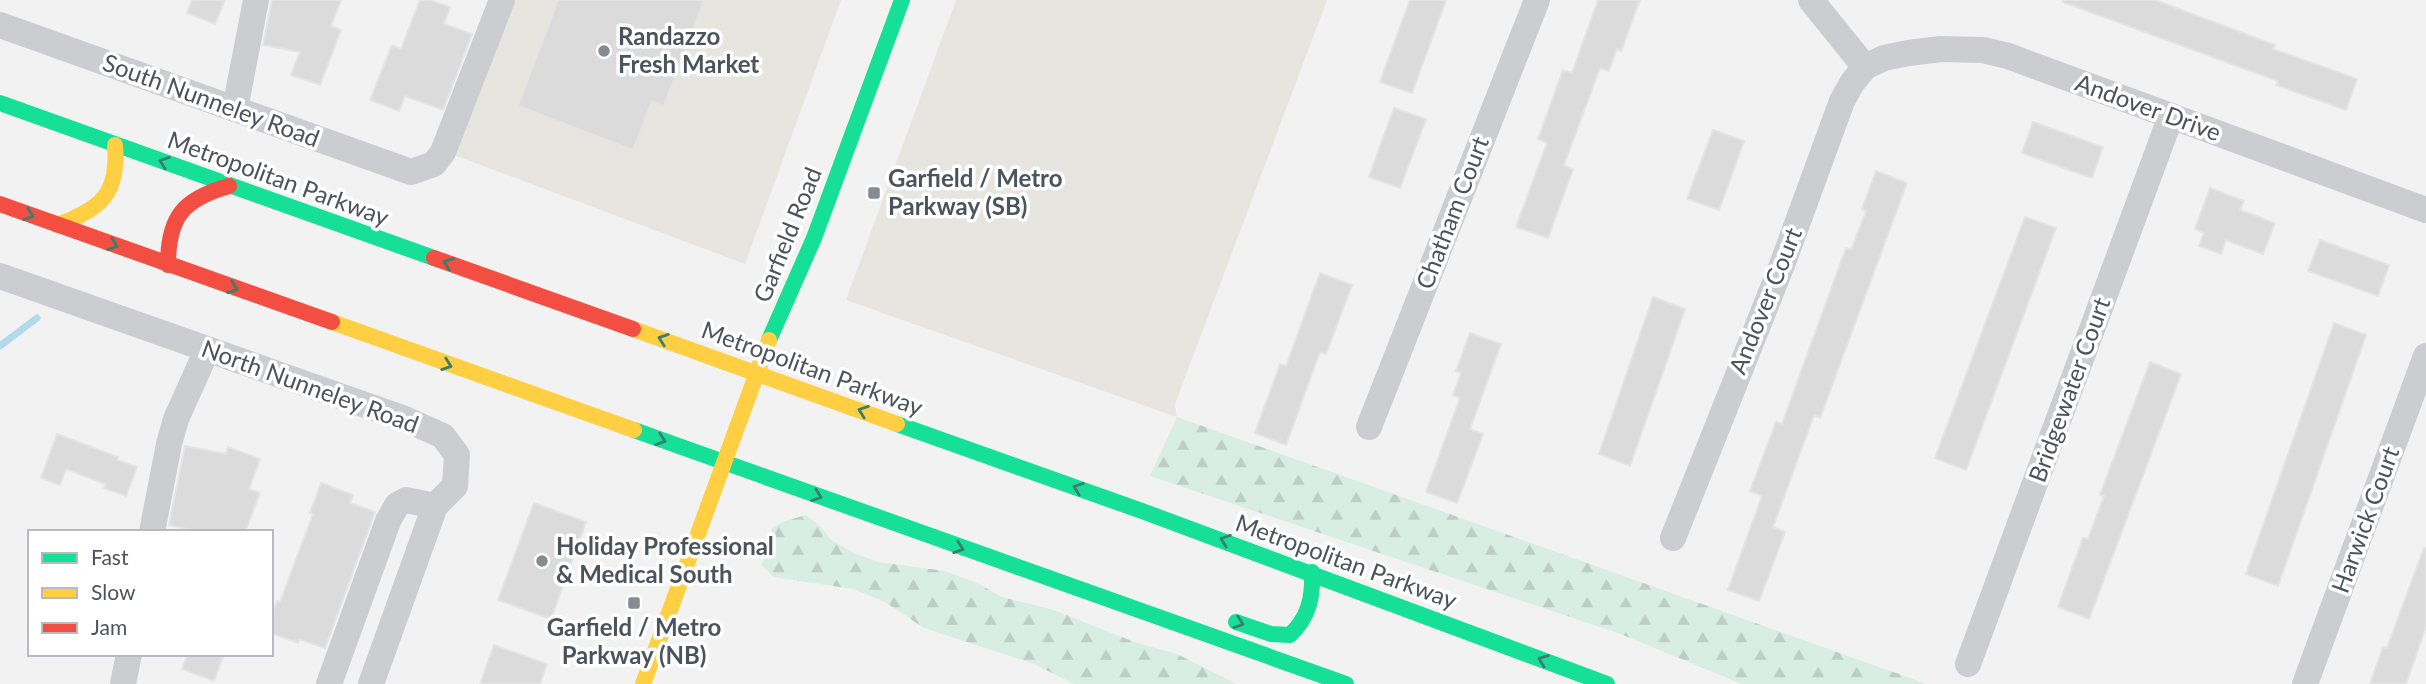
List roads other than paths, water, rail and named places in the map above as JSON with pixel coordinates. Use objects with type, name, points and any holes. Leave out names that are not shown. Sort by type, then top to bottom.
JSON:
[{"type":"main road","name":"Garfield Road","points":[[643,684],[723,462],[781,309],[814,238],[902,0]]},
{"type":"main road","name":"Metropolitan Parkway","points":[[0,103],[1312,572],[1607,684]]},
{"type":"main road","points":[[57,225],[81,218],[107,198],[114,186],[116,173],[115,145]]},
{"type":"main road","points":[[168,265],[169,232],[175,217],[196,197],[208,190],[229,186]]},
{"type":"main road","points":[[0,204],[1346,684]]},
{"type":"main road","points":[[895,525],[943,521]]},
{"type":"main road","points":[[1218,615],[1271,634],[1290,635],[1306,618],[1311,604],[1312,572]]},
{"type":"street","points":[[234,109],[256,0]]},
{"type":"street","name":"South Nunneley Road","points":[[0,25],[411,172],[434,163],[443,152],[502,0]]},
{"type":"street","name":"Chatham Court","points":[[1370,427],[1537,0]]},
{"type":"street","points":[[1811,0],[1865,67]]},
{"type":"street","name":"Andover Drive","points":[[1865,67],[1884,58],[1941,49],[1983,50],[2008,56],[2426,210]]},
{"type":"street","name":"Andover Court","points":[[1673,538],[1782,265],[1842,101],[1865,67]]},
{"type":"street","name":"Bridgewater Court","points":[[1968,664],[2171,116]]},
{"type":"street","name":"North Nunneley Road","points":[[0,276],[317,387],[443,436],[457,455],[454,486],[435,506],[371,684]]},
{"type":"street","points":[[152,530],[176,419],[207,350]]},
{"type":"street","name":"Harwick Court","points":[[2305,684],[2426,356]]},
{"type":"street","points":[[328,684],[388,521],[397,505],[406,500],[435,506]]},
{"type":"street","points":[[123,684],[129,656]]},
{"type":"waterway","points":[[0,346],[37,318]]},
{"type":"place","name":"Randazzo Fresh Market","points":[[604,51]]},
{"type":"place","name":"Garfield / Metro Parkway (SB)","points":[[874,193]]},
{"type":"place","name":"Holiday Professional & Medical South","points":[[542,561]]},
{"type":"place","name":"Garfield / Metro Parkway (NB)","points":[[634,603]]}]
